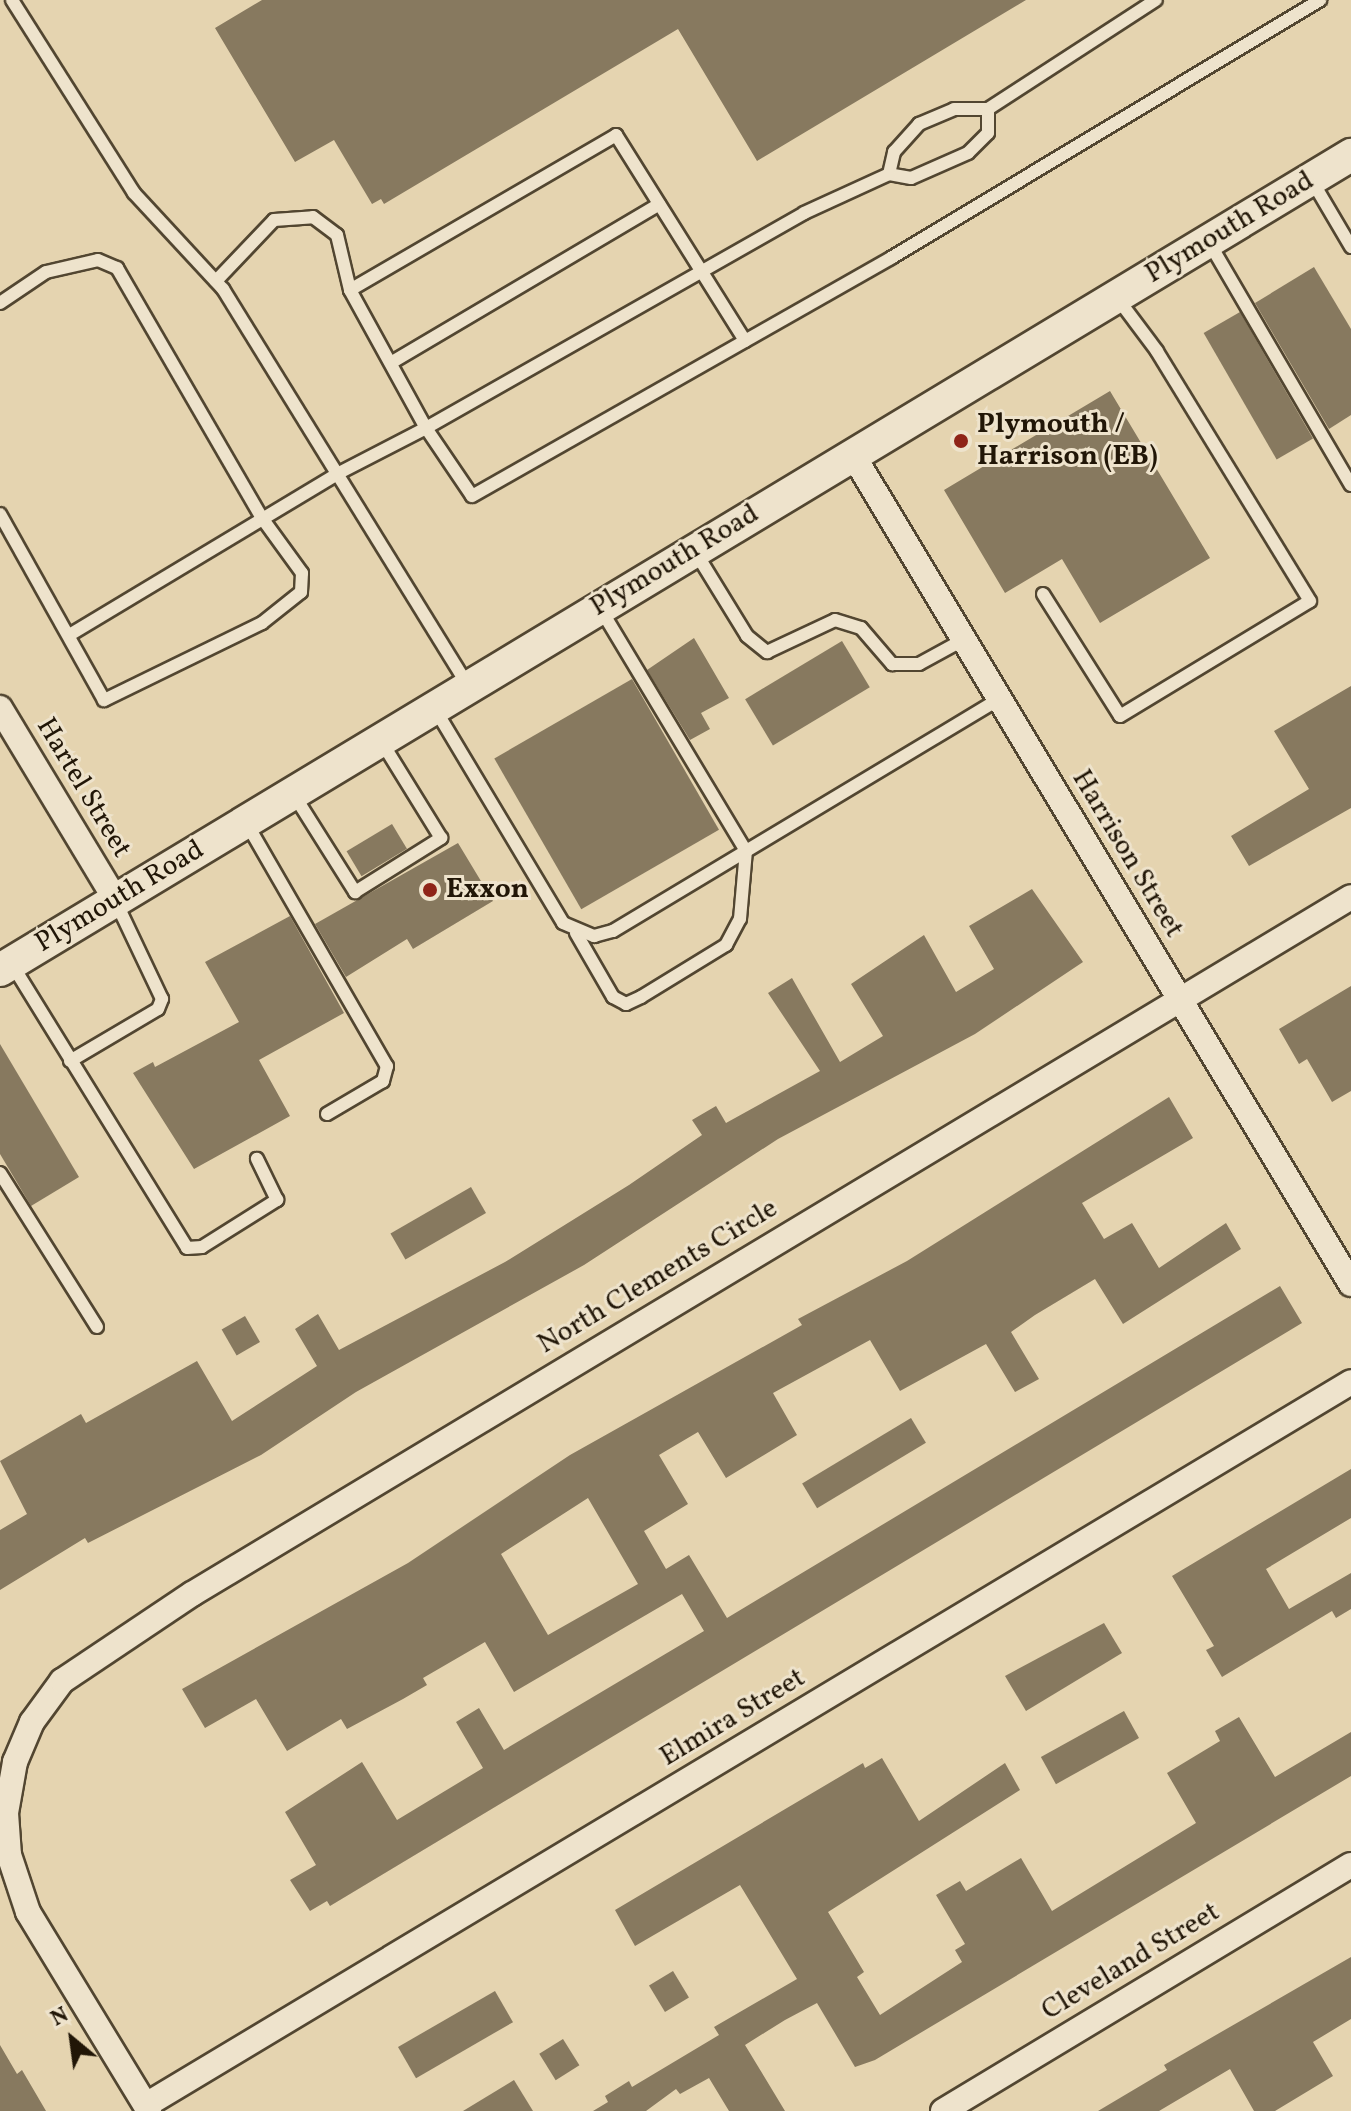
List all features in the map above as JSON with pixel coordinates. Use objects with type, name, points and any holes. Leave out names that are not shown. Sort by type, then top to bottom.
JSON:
[{"type":"main road","name":"Plymouth Road","points":[[6,966],[1351,155]]},
{"type":"street","name":"Harrison Street","points":[[853,455],[1351,1284]]},
{"type":"street","name":"Hartel Street","points":[[0,708],[115,899]]},
{"type":"street","name":"North Clements Circle","points":[[148,2108],[18,1889],[6,1813],[24,1740],[46,1701],[95,1654],[1351,897]]},
{"type":"street","name":"Elmira Street","points":[[148,2108],[1351,1382]]},
{"type":"street","name":"Cleveland Street","points":[[943,2111],[1351,1865]]},
{"type":"lane","points":[[12,0],[134,193],[216,281],[469,686]]},
{"type":"lane","points":[[889,174],[894,152],[919,124],[954,109],[988,109],[1156,0]]},
{"type":"lane","points":[[216,281],[274,220],[313,217],[337,235],[350,290],[394,361],[426,428],[472,496],[745,341],[1320,0]]},
{"type":"lane","points":[[71,634],[337,474],[426,428],[700,270],[889,174],[911,178],[968,153],[988,133],[988,109]]},
{"type":"lane","points":[[350,290],[616,135],[745,341]]},
{"type":"lane","points":[[1311,179],[1351,247]]},
{"type":"lane","points":[[394,361],[659,204]]},
{"type":"lane","points":[[1209,241],[1351,485]]},
{"type":"lane","points":[[0,303],[46,272],[98,260],[117,268],[262,518],[302,573],[301,592],[262,623],[104,700],[71,634],[0,514]]},
{"type":"lane","points":[[1043,594],[1120,716],[1310,601],[1157,351],[1116,297]]},
{"type":"lane","points":[[694,550],[747,636],[767,652],[835,620],[861,628],[892,664],[919,664],[963,640]]},
{"type":"lane","points":[[434,707],[563,923],[576,933],[613,997],[626,1004],[641,997],[726,945],[740,919],[746,851],[599,607]]},
{"type":"lane","points":[[576,933],[613,931],[998,700]]},
{"type":"lane","points":[[293,792],[355,892],[441,838],[380,739]]},
{"type":"lane","points":[[246,821],[387,1066],[383,1081],[327,1114]]},
{"type":"lane","points":[[70,1061],[158,1009],[162,999],[115,899]]},
{"type":"lane","points":[[6,966],[70,1061],[187,1248],[202,1247],[277,1200],[257,1159]]},
{"type":"lane","points":[[0,1173],[97,1327]]},
{"type":"building","points":[[262,0],[1026,0],[757,161],[678,29],[384,204],[381,199],[372,204],[334,140],[295,162],[215,28]]},
{"type":"building","points":[[1314,267],[1351,329],[1351,415],[1329,429],[1255,303]]},
{"type":"building","points":[[1240,312],[1313,438],[1277,459],[1204,333]]},
{"type":"building","points":[[1110,391],[1210,558],[1100,623],[1062,559],[1005,593],[944,490]]},
{"type":"building","points":[[694,638],[729,698],[701,713],[710,729],[690,740],[647,670]]},
{"type":"building","points":[[842,641],[870,687],[773,745],[745,699]]},
{"type":"building","points":[[632,679],[719,830],[581,909],[494,758]]},
{"type":"building","points":[[1351,686],[1351,808],[1249,866],[1231,836],[1309,789],[1274,731]]},
{"type":"building","points":[[392,824],[407,849],[362,876],[347,851]]},
{"type":"building","points":[[458,843],[493,901],[413,949],[407,939],[346,977],[315,924]]},
{"type":"building","points":[[1032,889],[1083,962],[975,1034],[778,1139],[584,1265],[356,1392],[261,1455],[88,1543],[85,1538],[0,1590],[0,1530],[27,1514],[0,1461],[81,1414],[86,1423],[197,1361],[232,1421],[317,1366],[295,1329],[318,1314],[339,1350],[505,1262],[629,1185],[702,1135],[692,1120],[716,1106],[726,1123],[820,1071],[768,993],[792,978],[840,1062],[883,1036],[851,984],[924,935],[956,992],[994,969],[969,926]]},
{"type":"building","points":[[290,916],[344,1013],[259,1060],[290,1116],[194,1169],[133,1073],[153,1062],[155,1067],[239,1022],[205,962]]},
{"type":"building","points":[[1351,986],[1351,1091],[1332,1102],[1307,1059],[1299,1064],[1279,1029]]},
{"type":"building","points":[[0,1044],[79,1177],[31,1206],[0,1154]]},
{"type":"building","points":[[1169,1097],[1193,1138],[1082,1203],[1104,1239],[1132,1223],[1159,1268],[1226,1223],[1241,1249],[1123,1324],[1095,1279],[1035,1315],[1011,1332],[1039,1379],[1015,1392],[986,1344],[900,1391],[870,1340],[773,1393],[797,1435],[726,1478],[698,1432],[659,1455],[688,1504],[644,1531],[666,1569],[689,1555],[727,1618],[1280,1286],[1302,1323],[330,1906],[327,1901],[310,1911],[290,1880],[316,1865],[285,1812],[362,1762],[397,1820],[483,1768],[456,1722],[479,1708],[504,1750],[704,1631],[682,1594],[514,1692],[485,1642],[423,1678],[427,1685],[403,1699],[347,1729],[341,1719],[287,1751],[256,1699],[205,1728],[182,1689],[408,1563],[570,1455],[802,1325],[798,1319],[907,1261]],"holes":[[[588,1498],[638,1584],[548,1635],[501,1554]]]},
{"type":"building","points":[[471,1187],[486,1213],[405,1259],[390,1234]]},
{"type":"building","points":[[245,1316],[260,1342],[237,1355],[222,1330]]},
{"type":"building","points":[[911,1418],[926,1443],[817,1508],[802,1483]]},
{"type":"building","points":[[1351,1469],[1351,1518],[1266,1569],[1289,1609],[1351,1573],[1351,1609],[1336,1618],[1332,1611],[1222,1677],[1206,1650],[1214,1646],[1172,1576]]},
{"type":"building","points":[[1104,1623],[1122,1653],[1026,1711],[1005,1676]]},
{"type":"building","points":[[1124,1711],[1139,1738],[1056,1784],[1041,1757]]},
{"type":"building","points":[[1239,1717],[1275,1777],[1351,1732],[1351,1776],[875,2060],[855,2067],[817,2003],[785,2020],[745,2045],[785,2111],[729,2111],[709,2078],[680,2094],[676,2089],[646,2111],[593,2111],[608,2102],[605,2096],[629,2081],[632,2087],[719,2035],[714,2027],[797,1979],[740,1885],[635,1946],[615,1910],[863,1763],[865,1768],[882,1758],[919,1821],[1005,1763],[1020,1790],[828,1912],[864,1972],[857,1977],[880,2015],[962,1962],[955,1950],[965,1944],[936,1895],[960,1881],[966,1891],[1021,1858],[1052,1911],[1196,1823],[1167,1773],[1220,1741],[1215,1731]]},
{"type":"building","points":[[1351,1957],[1351,2019],[1313,2042],[1333,2076],[1275,2111],[1254,2111],[1230,2069],[1159,2111],[1098,2111],[1167,2070],[1164,2065]]},
{"type":"building","points":[[673,1971],[689,1998],[665,2012],[649,1985]]},
{"type":"building","points":[[495,1991],[513,2022],[416,2078],[398,2047]]},
{"type":"building","points":[[563,2039],[579,2065],[556,2080],[539,2054]]},
{"type":"building","points":[[0,2045],[17,2074],[22,2070],[46,2111],[0,2111]]},
{"type":"building","points":[[514,2080],[533,2111],[463,2111]]},
{"type":"place","name":"Plymouth / Harrison (EB)","points":[[961,441]]},
{"type":"place","name":"Exxon","points":[[430,890]]}]
